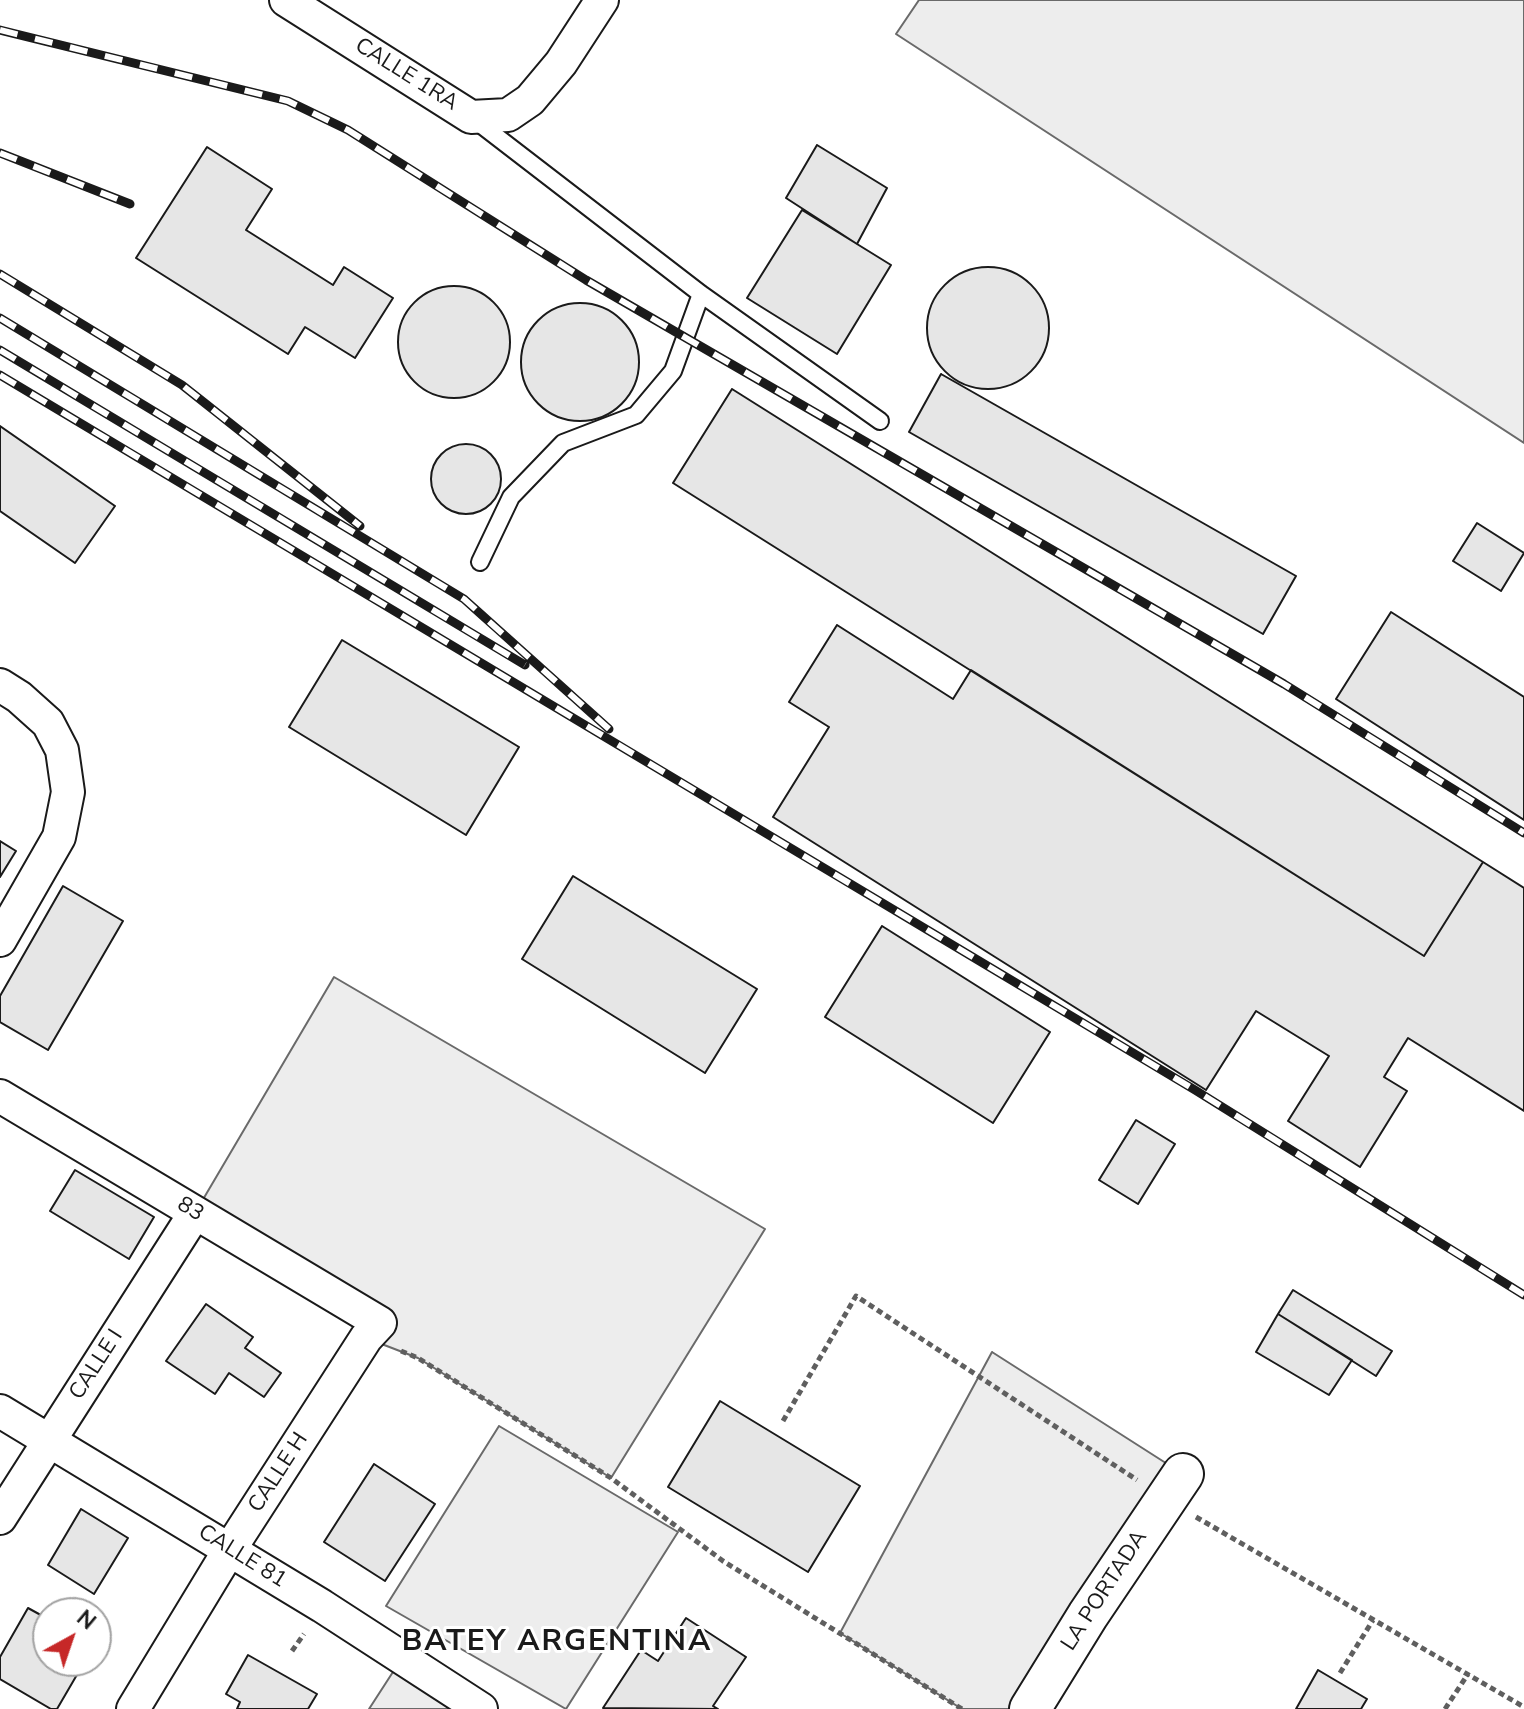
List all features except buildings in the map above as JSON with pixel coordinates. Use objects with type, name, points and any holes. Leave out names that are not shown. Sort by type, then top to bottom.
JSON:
[{"type":"street","name":"CALLE 1RA","points":[[286,0],[471,117],[508,115],[530,100],[561,63],[602,0]]},
{"type":"street","points":[[0,685],[48,723],[62,750],[68,792],[59,837],[0,940]]},
{"type":"street","name":"83","points":[[0,1096],[195,1213],[373,1330]]},
{"type":"street","name":"CALLE I","points":[[0,1518],[195,1213]]},
{"type":"street","name":"CALLE H","points":[[133,1709],[230,1549],[373,1330]]},
{"type":"street","name":"CALLE 81","points":[[0,1411],[230,1549],[481,1709]]},
{"type":"street","name":"LA PORTADA","points":[[1030,1709],[1088,1615],[1183,1474]]},
{"type":"lane","points":[[471,117],[701,294],[880,421]]},
{"type":"lane","points":[[480,562],[511,497],[563,443],[636,415],[673,371],[701,294]]},
{"type":"path","points":[[783,1421],[856,1296]]},
{"type":"path","points":[[373,1330],[611,1478],[723,1561],[962,1709]]},
{"type":"path","points":[[1340,1673],[1373,1620]]},
{"type":"path","points":[[1445,1709],[1468,1674]]},
{"type":"shaded area","points":[[919,0],[1524,0],[1524,443],[896,34]]},
{"type":"shaded area","points":[[334,977],[765,1229],[611,1478],[418,1358],[366,1338],[379,1323],[195,1213]]},
{"type":"shaded area","points":[[992,1352],[1183,1474],[1030,1709],[962,1709],[840,1633]]},
{"type":"shaded area","points":[[499,1426],[678,1532],[566,1709],[386,1606]]},
{"type":"shaded area","points":[[402,1658],[481,1709],[369,1709]]},
{"type":"railway","points":[[0,30],[288,101],[348,130],[586,280],[1284,684],[1524,833]]},
{"type":"railway","points":[[0,153],[130,204]]},
{"type":"railway","points":[[0,274],[182,385],[360,526]]},
{"type":"railway","points":[[0,318],[464,599],[609,729]]},
{"type":"railway","points":[[0,350],[525,665]]},
{"type":"railway","points":[[0,375],[1195,1090],[1524,1295]]},
{"type":"district","name":"BATEY ARGENTINA","points":[[557,1643]]}]
